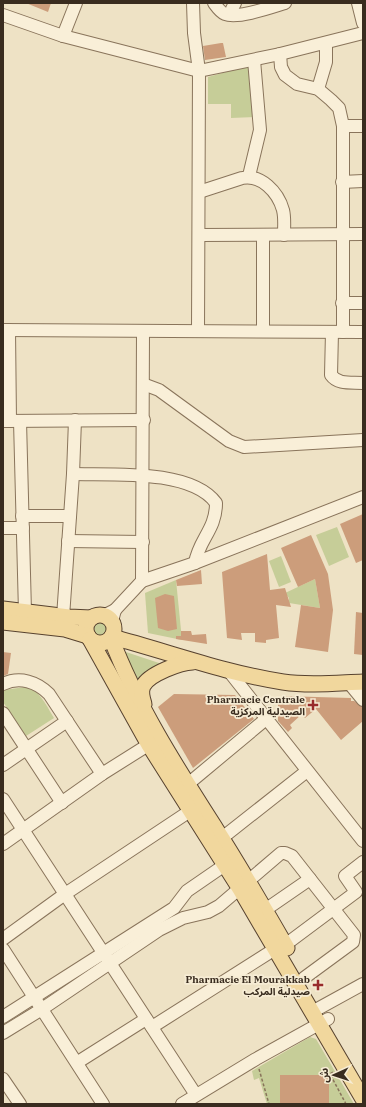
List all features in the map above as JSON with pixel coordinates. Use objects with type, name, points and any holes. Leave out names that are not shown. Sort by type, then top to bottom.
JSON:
[{"type":"main road","points":[[3,609],[108,623],[146,646],[200,663],[283,682],[300,684],[356,682]]},
{"type":"main road","points":[[3,622],[66,630],[89,637],[99,643],[107,641],[108,623]]},
{"type":"main road","points":[[108,623],[87,624],[89,637],[154,741],[190,811],[229,861],[244,886],[320,1016],[363,1099]]},
{"type":"main road","points":[[108,623],[118,657],[149,718]]},
{"type":"main road","points":[[200,663],[182,662],[146,682],[141,691],[141,697],[149,718],[154,741],[188,784],[222,838],[229,861]]},
{"type":"main road","points":[[244,886],[265,910],[280,947],[304,978],[320,1016],[363,1079]]},
{"type":"street","points":[[63,36],[76,3]]},
{"type":"street","points":[[193,3],[194,33],[199,71],[198,331]]},
{"type":"street","points":[[214,3],[224,14],[235,9],[285,3]]},
{"type":"street","points":[[358,3],[363,23]]},
{"type":"street","points":[[3,15],[63,36],[199,71],[254,60],[363,34]]},
{"type":"street","points":[[318,89],[326,62],[326,43]]},
{"type":"street","points":[[280,54],[281,67],[285,75],[297,84],[318,89],[339,108],[343,126],[342,303],[331,375],[334,380],[340,382],[363,383]]},
{"type":"street","points":[[249,176],[260,130],[254,60]]},
{"type":"street","points":[[343,126],[363,126]]},
{"type":"street","points":[[199,192],[249,176],[260,179],[279,200],[284,217],[284,235]]},
{"type":"street","points":[[342,182],[363,182]]},
{"type":"street","points":[[199,235],[363,234]]},
{"type":"street","points":[[263,235],[263,331]]},
{"type":"street","points":[[342,303],[363,303]]},
{"type":"street","points":[[25,612],[23,528],[11,421],[6,330],[363,332]]},
{"type":"street","points":[[142,581],[144,420],[143,331]]},
{"type":"street","points":[[143,384],[159,390],[229,441],[244,447],[363,440]]},
{"type":"street","points":[[63,616],[73,474],[75,420]]},
{"type":"street","points":[[11,421],[144,420]]},
{"type":"street","points":[[73,474],[143,476],[172,479],[211,497],[216,503],[214,524],[197,553],[195,563]]},
{"type":"street","points":[[108,623],[142,581],[195,563],[363,497]]},
{"type":"street","points":[[22,516],[70,516]]},
{"type":"street","points":[[3,528],[23,528]]},
{"type":"street","points":[[68,541],[143,542]]},
{"type":"street","points":[[228,670],[363,841]]},
{"type":"street","points":[[3,684],[27,681],[40,685],[49,694],[102,774]]},
{"type":"street","points":[[356,682],[363,700]]},
{"type":"street","points":[[3,713],[62,803]]},
{"type":"street","points":[[188,784],[266,719]]},
{"type":"street","points":[[3,765],[67,721]]},
{"type":"street","points":[[3,844],[102,774],[154,741]]},
{"type":"street","points":[[222,838],[307,771]]},
{"type":"street","points":[[3,799],[24,829],[196,1095]]},
{"type":"street","points":[[3,939],[65,894],[190,811]]},
{"type":"street","points":[[3,1017],[34,997],[159,930],[188,916],[208,912],[227,900],[278,855],[285,853],[292,856],[352,930],[354,938],[353,942],[304,978]]},
{"type":"street","points":[[3,1033],[42,1009],[174,908],[187,891],[229,861]]},
{"type":"street","points":[[78,1062],[149,1023],[280,947],[335,909],[356,892],[345,876],[363,862]]},
{"type":"street","points":[[265,910],[310,879]]},
{"type":"street","points":[[179,901],[188,916]]},
{"type":"street","points":[[3,949],[78,1062],[103,1104]]},
{"type":"street","points":[[182,1104],[256,1059],[320,1016],[363,984]]},
{"type":"street","points":[[3,1079],[20,1104]]},
{"type":"path","points":[[256,1059],[269,1104]]},
{"type":"path","points":[[335,1071],[330,1074],[346,1104]]},
{"type":"green space","points":[[251,65],[255,117],[231,118],[231,104],[208,104],[208,77]]},
{"type":"green space","points":[[337,527],[349,557],[329,566],[316,535]]},
{"type":"green space","points":[[281,556],[291,582],[279,587],[269,561]]},
{"type":"green space","points":[[315,579],[320,608],[289,603],[289,598],[285,593]]},
{"type":"green space","points":[[176,580],[182,640],[148,633],[145,593]]},
{"type":"green space","points":[[101,622],[106,624],[108,629],[106,634],[101,636],[96,634],[94,629],[96,624]]},
{"type":"green space","points":[[126,652],[159,663],[159,666],[139,679],[136,678],[123,654]]},
{"type":"green space","points":[[25,687],[30,688],[39,695],[54,718],[26,736],[3,702],[4,690]]},
{"type":"green space","points":[[310,1037],[316,1039],[354,1104],[267,1104],[259,1078],[254,1080],[252,1071]]},
{"type":"building","points":[[26,3],[51,3],[48,12]]},
{"type":"building","points":[[223,43],[226,57],[205,60],[203,46]]},
{"type":"building","points":[[363,514],[363,560],[356,563],[340,524]]},
{"type":"building","points":[[311,535],[328,574],[333,610],[328,652],[295,647],[301,605],[320,608],[315,579],[298,587],[281,548]]},
{"type":"building","points":[[267,554],[270,590],[285,588],[291,607],[276,605],[279,638],[266,640],[266,643],[255,642],[255,633],[241,633],[242,640],[227,638],[222,572]]},
{"type":"building","points":[[201,570],[202,584],[177,586],[176,580]]},
{"type":"building","points":[[165,594],[174,596],[177,629],[168,631],[158,628],[155,598]]},
{"type":"building","points":[[356,612],[363,613],[363,655],[354,654]]},
{"type":"building","points":[[181,631],[191,631],[192,635],[206,634],[207,644],[176,639],[176,636],[181,636]]},
{"type":"building","points":[[3,652],[11,653],[8,674],[3,676]]},
{"type":"building","points":[[174,694],[235,695],[254,719],[193,768],[158,707]]},
{"type":"building","points":[[282,696],[351,698],[351,701],[354,701],[363,707],[363,721],[341,740],[316,709],[305,718],[302,714],[290,725],[292,728],[288,732],[278,721],[278,700],[282,700]]},
{"type":"building","points":[[280,1075],[329,1075],[329,1104],[280,1104]]},
{"type":"place","name":"Pharmacie Centrale الصيدلية المركزية","points":[[313,705]]},
{"type":"place","name":"Pharmacie El Mourakkab صيدلية المركب","points":[[318,985]]}]
